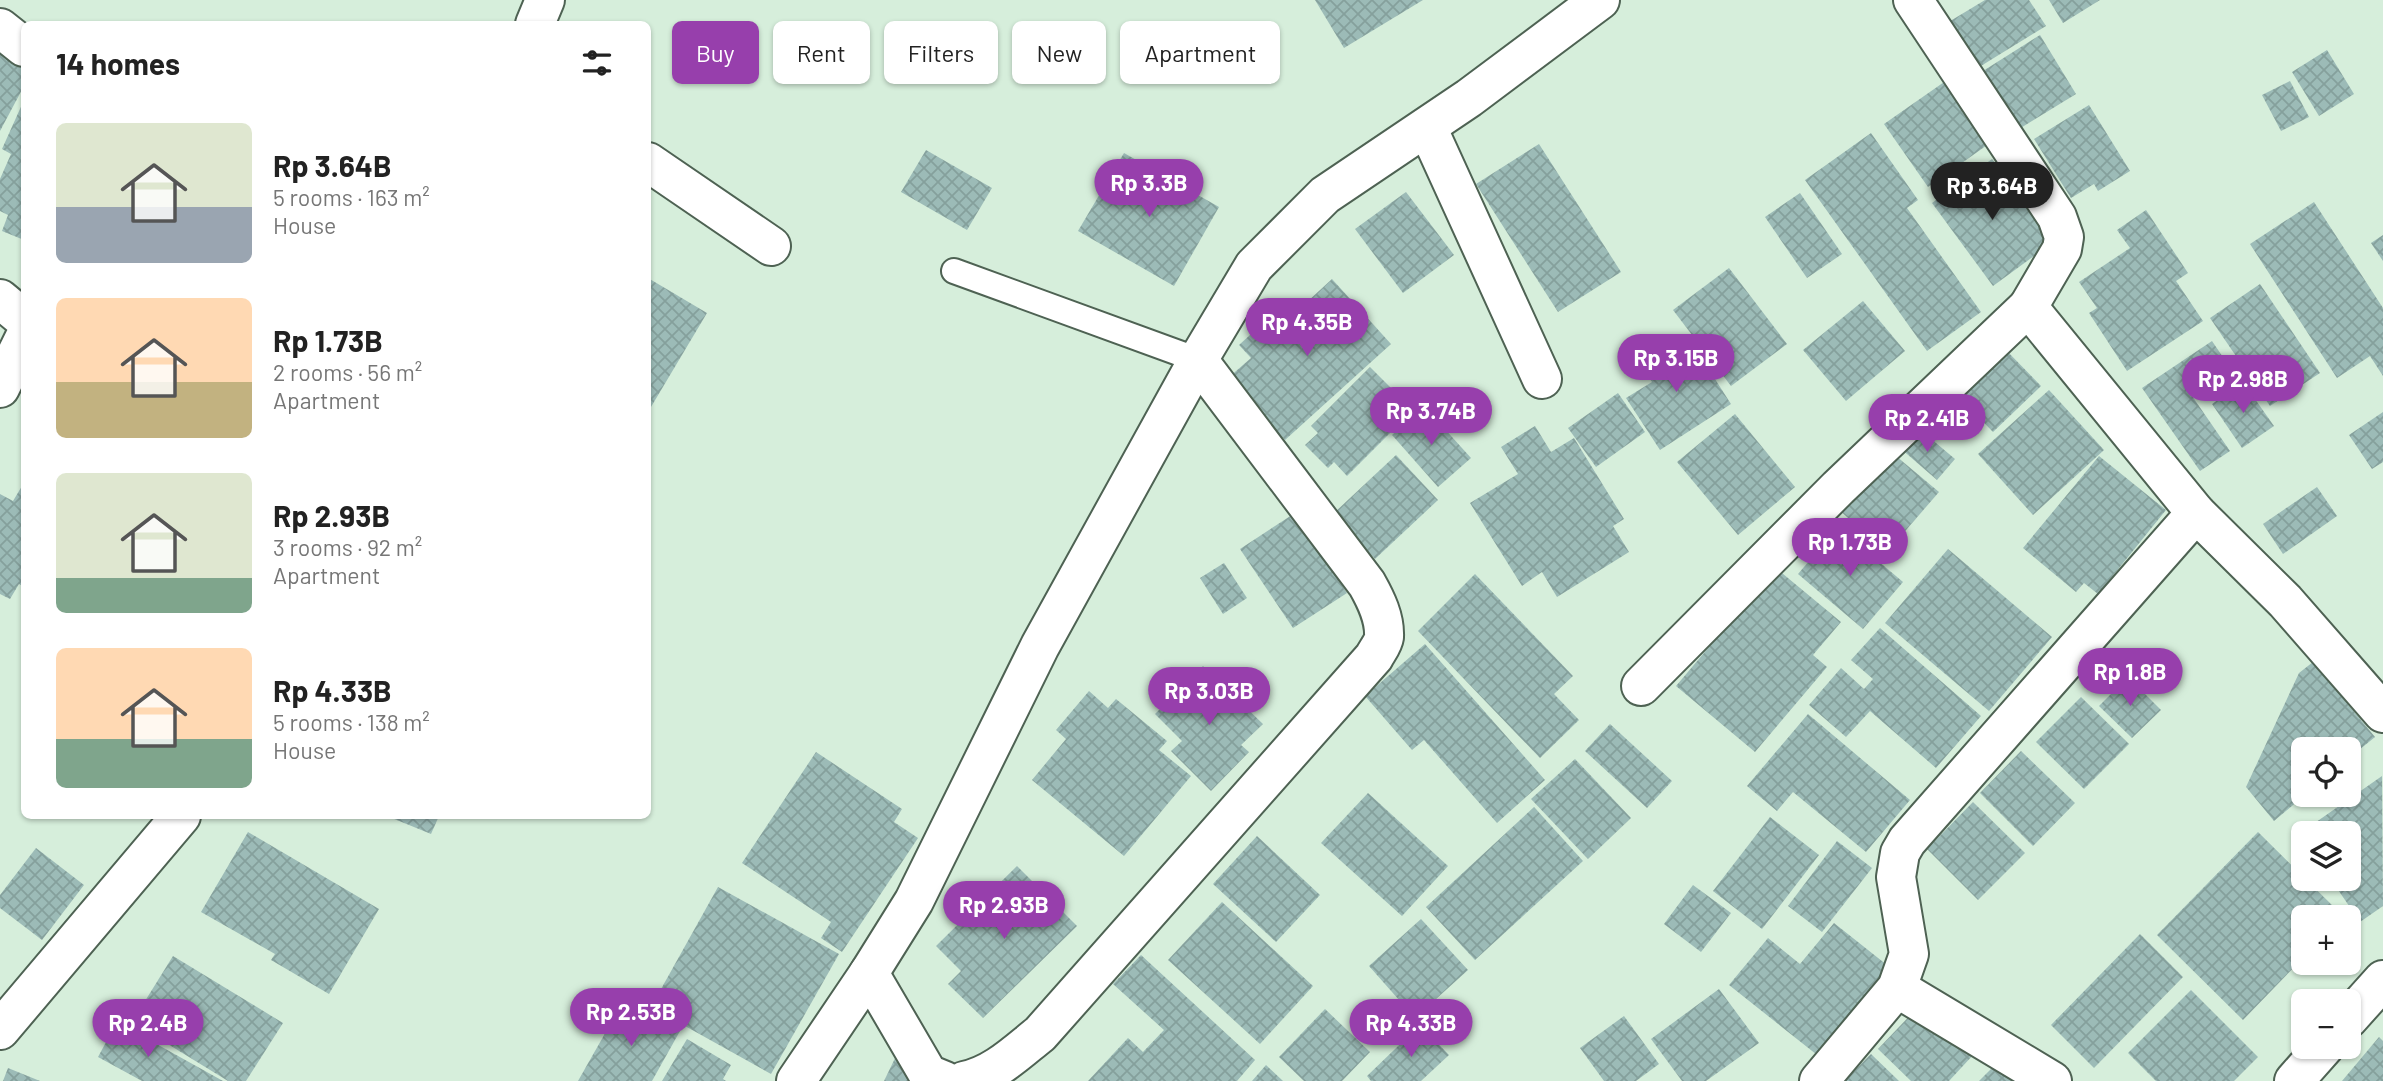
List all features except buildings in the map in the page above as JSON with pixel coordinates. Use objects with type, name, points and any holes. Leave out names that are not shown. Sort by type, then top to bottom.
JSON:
[{"type":"street","points":[[536,21],[545,0]]},
{"type":"street","points":[[796,1081],[914,901],[1040,646],[1198,360],[1254,266],[1325,195],[1427,127],[1600,0]]},
{"type":"street","points":[[1641,685],[1839,488],[2028,307],[2062,249],[2064,237],[2057,217],[1913,0]]},
{"type":"street","points":[[0,28],[21,45]]},
{"type":"street","points":[[1427,127],[1542,379]]},
{"type":"street","points":[[651,164],[771,246]]},
{"type":"street","points":[[0,299],[21,316]]},
{"type":"street","points":[[2028,307],[2196,513],[2285,601],[2383,713]]},
{"type":"street","points":[[0,388],[21,345]]},
{"type":"street","points":[[964,1081],[996,1069],[1040,1034],[1374,657],[1384,639],[1377,602],[1367,584],[1198,360]]},
{"type":"street","points":[[1819,1081],[1897,988],[1909,954],[1896,877],[1900,853],[1907,841],[2196,513]]},
{"type":"street","points":[[0,1030],[178,819]]},
{"type":"street","points":[[869,973],[928,1074],[945,1081]]},
{"type":"street","points":[[2361,1005],[2383,980]]},
{"type":"street","points":[[1897,988],[2052,1081]]},
{"type":"street","points":[[2294,1081],[2313,1059]]},
{"type":"lane","points":[[954,271],[1198,360]]}]
